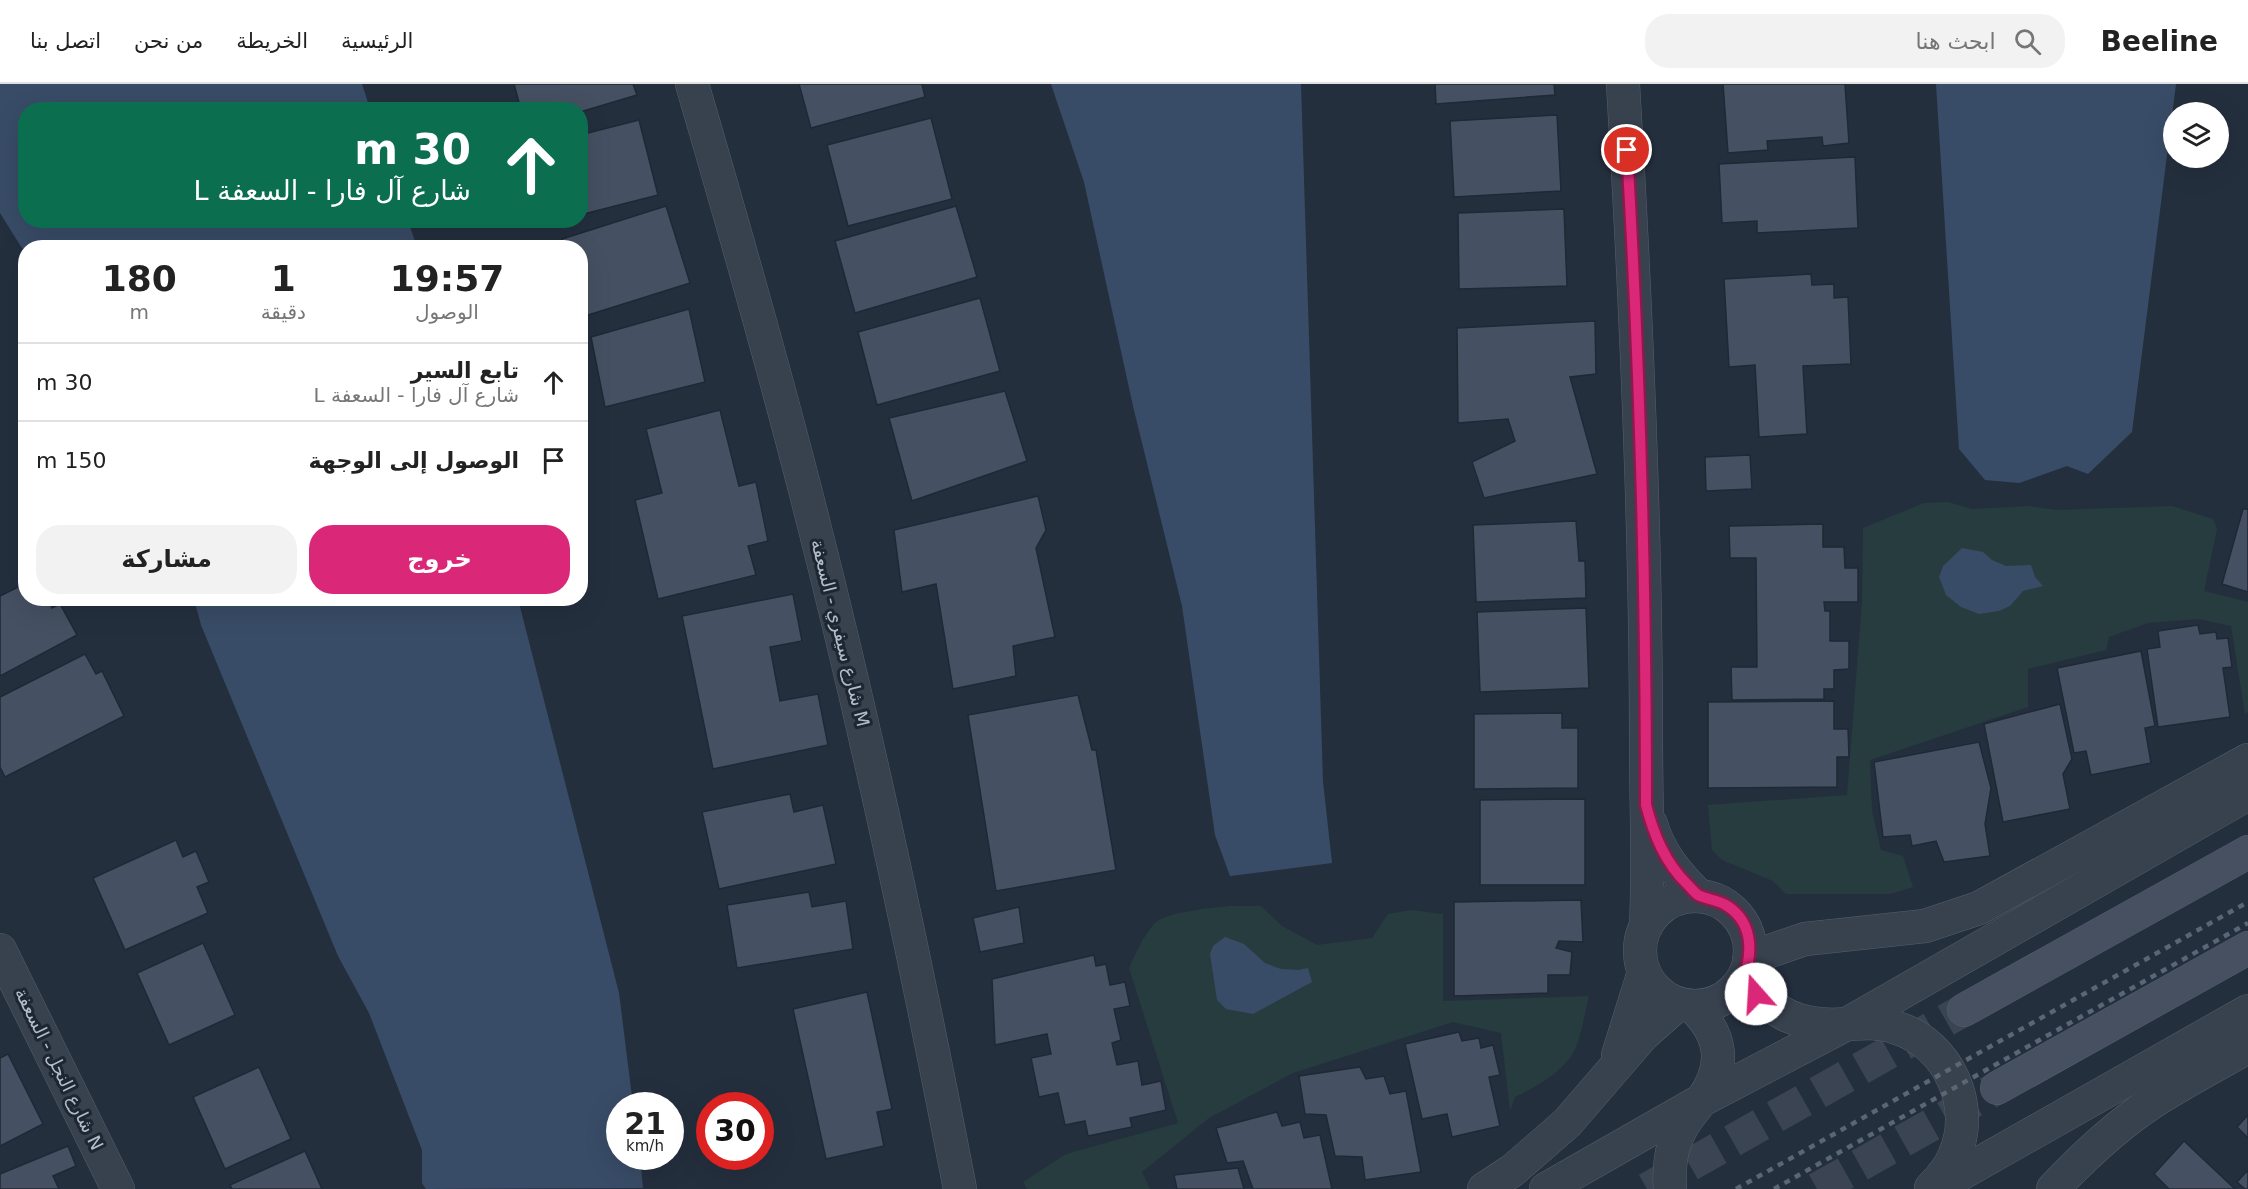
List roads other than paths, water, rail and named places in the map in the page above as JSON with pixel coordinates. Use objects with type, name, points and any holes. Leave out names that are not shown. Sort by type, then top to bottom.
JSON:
[{"type":"main road","points":[[1964,1010],[2248,852]]},
{"type":"main road","points":[[1997,1088],[2248,948]]},
{"type":"street","name":"شارع سيفري - السعفة M","points":[[692,84],[763,332],[814,525],[861,719],[920,983],[960,1189]]},
{"type":"street","points":[[1623,84],[1635,283],[1643,504],[1646,926],[1641,941],[1640,956],[1644,972],[1652,986],[1664,997],[1706,1019],[1719,1052],[1712,1086],[1686,1119],[1674,1142],[1669,1166],[1670,1189]]},
{"type":"street","points":[[1747,969],[1786,945],[1824,936],[1925,926],[1979,908],[2248,760]]},
{"type":"street","points":[[1546,1189],[1702,1100],[1847,1024],[2248,794]]},
{"type":"street","points":[[1646,805],[1653,830],[1664,855],[1680,877],[1699,896]]},
{"type":"street","points":[[1484,1189],[1513,1170],[1559,1131],[1591,1098],[1643,1035],[1685,1006],[1708,1005],[1723,999],[1735,990],[1747,969],[1751,946],[1747,930],[1728,906],[1713,899],[1699,896],[1682,897],[1668,903],[1646,926]]},
{"type":"street","points":[[1739,917],[1781,930],[1824,936]]},
{"type":"street","name":"شارع النجل - السعفة N","points":[[0,950],[118,1189]]},
{"type":"street","points":[[1747,969],[1764,1000],[1789,1017],[1807,1024],[1827,1026],[1873,1023],[1898,1028],[1921,1039],[1940,1057],[1954,1078],[1961,1103],[1962,1129],[1955,1154],[1932,1189]]},
{"type":"street","points":[[1612,1071],[1630,1022],[1644,972]]},
{"type":"street","points":[[1932,1189],[2248,1011]]},
{"type":"street","points":[[2053,1189],[2092,1150],[2151,1103],[2248,1047]]},
{"type":"water","points":[[0,84],[362,84],[368,102],[18,102],[18,228],[410,228],[415,240],[18,242],[0,213]]},
{"type":"water","points":[[1051,84],[1301,84],[1323,782],[1332,863],[1230,876],[1215,835],[1182,606],[1133,406],[1084,182]]},
{"type":"water","points":[[1936,84],[2176,84],[2174,102],[2163,102],[2163,168],[2165,168],[2132,432],[2088,474],[2067,466],[2019,483],[1985,480],[1959,449]]},
{"type":"water","points":[[1962,548],[1983,552],[1992,560],[2006,566],[2031,565],[2035,577],[2043,586],[2023,591],[2010,606],[1999,611],[1979,614],[1961,607],[1946,595],[1939,577],[1943,566]]},
{"type":"water","points":[[196,606],[520,606],[619,993],[631,1092],[606,1092],[606,1170],[641,1170],[643,1188],[426,1189],[422,1183],[422,1150],[369,1013],[338,956],[201,625]]},
{"type":"water","points":[[1225,937],[1244,944],[1265,963],[1281,969],[1308,968],[1312,982],[1253,1014],[1226,1009],[1217,1000],[1210,954],[1213,946]]},
{"type":"tunnel","points":[[1647,1189],[1964,1010]]},
{"type":"tunnel","points":[[1817,1189],[1997,1088]]},
{"type":"railway","points":[[1736,1189],[2248,902]]},
{"type":"railway","points":[[1774,1189],[2248,923]]}]
